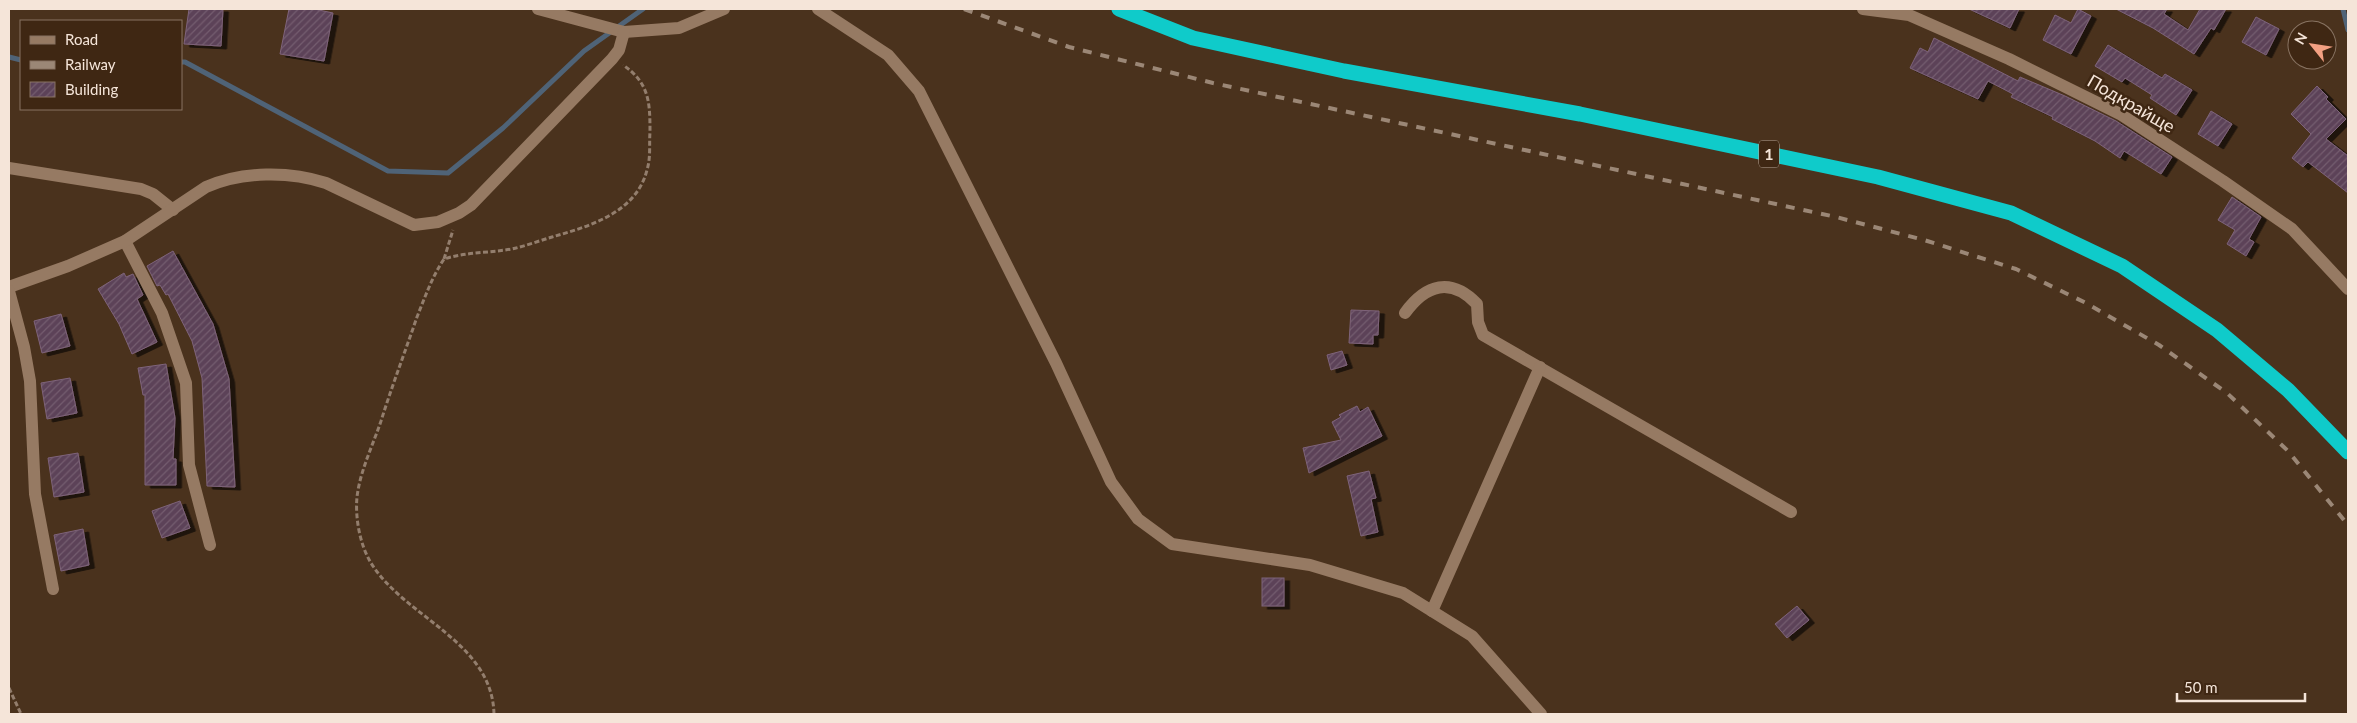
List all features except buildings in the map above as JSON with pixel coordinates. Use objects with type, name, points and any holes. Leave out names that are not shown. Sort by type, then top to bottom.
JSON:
[{"type":"highway","name":"1","points":[[1119,9],[1193,38],[1344,71],[1580,114],[1868,175],[2012,213],[2122,266],[2218,330],[2288,390],[2348,452]]},
{"type":"street","points":[[538,9],[624,32],[679,28],[724,9]]},
{"type":"street","points":[[818,9],[888,56],[919,91],[1056,363],[1111,482],[1138,519],[1172,544],[1310,565],[1403,593],[1472,636],[1541,714]]},
{"type":"street","name":"Подкрайще","points":[[1862,9],[1909,15],[2010,59],[2120,114],[2223,181],[2292,230],[2348,289]]},
{"type":"street","points":[[9,287],[68,266],[124,241],[206,187],[219,181],[256,176],[306,178],[326,183],[414,225],[438,222],[459,213],[477,198],[612,59],[618,50],[624,32]]},
{"type":"street","points":[[9,168],[141,189],[153,194],[173,210]]},
{"type":"street","points":[[124,241],[162,313],[186,383],[189,465],[210,545]]},
{"type":"street","points":[[1405,313],[1415,299],[1434,287],[1454,288],[1467,293],[1477,304],[1478,322],[1483,335],[1791,512]]},
{"type":"street","points":[[9,291],[24,347],[30,381],[35,494],[53,589]]},
{"type":"street","points":[[1432,611],[1540,367]]},
{"type":"path","points":[[444,259],[457,255],[513,249],[575,231],[600,222],[619,211],[633,196],[647,170],[649,158],[649,106],[640,78],[612,59]]},
{"type":"path","points":[[459,213],[444,259],[428,290],[367,461],[357,497],[358,518],[364,549],[371,562],[389,585],[470,655],[484,675],[491,690],[494,714]]},
{"type":"path","points":[[9,688],[21,714]]},
{"type":"waterway","points":[[182,62],[388,171],[448,173],[503,128],[584,51],[643,9]]},
{"type":"waterway","points":[[2343,9],[2348,30]]},
{"type":"waterway","points":[[9,57],[20,60]]},
{"type":"railway","points":[[964,9],[1069,47],[1213,83],[1836,217],[1924,240],[2016,269],[2086,303],[2159,345],[2227,393],[2288,451],[2348,525]]}]
